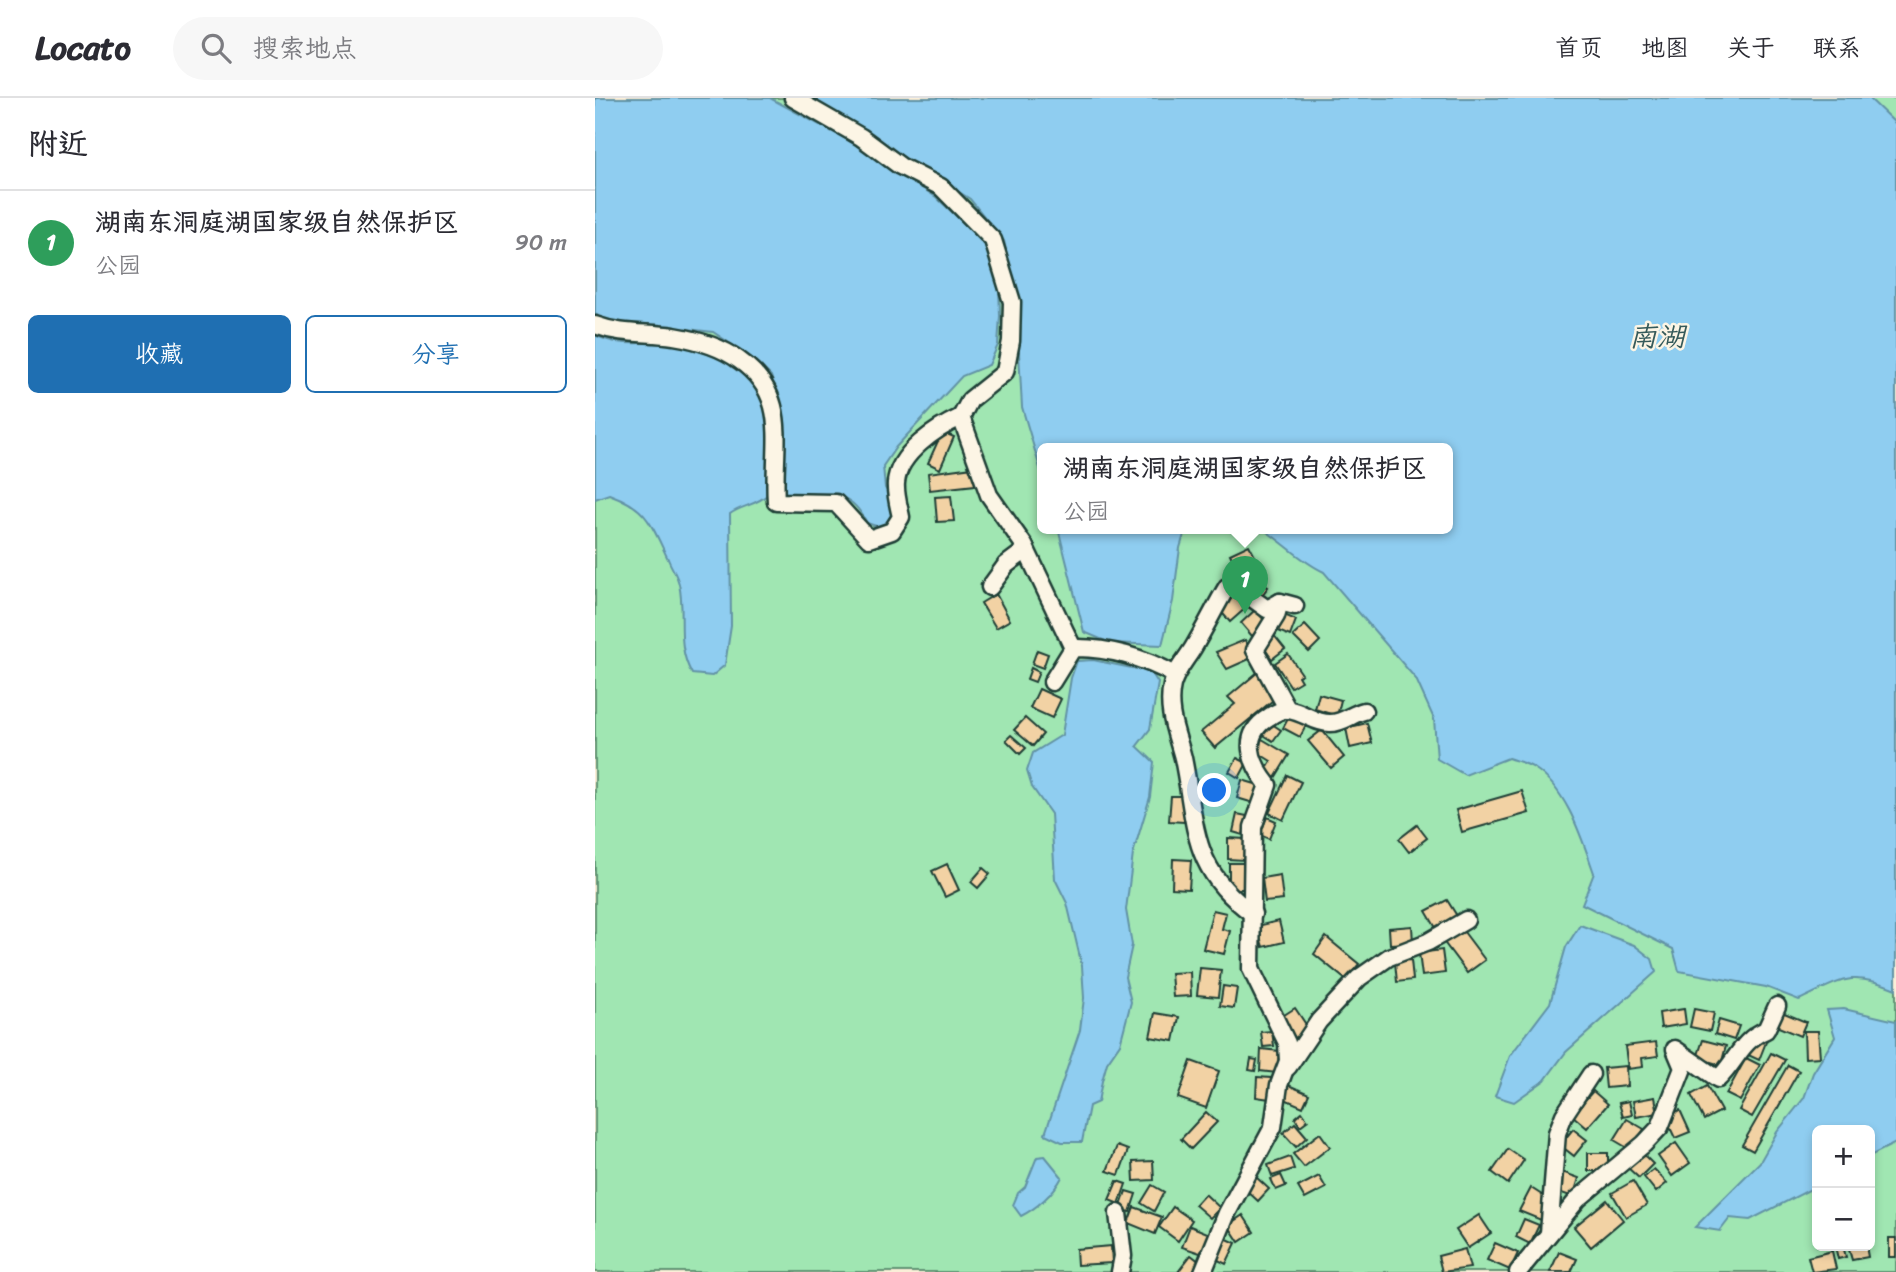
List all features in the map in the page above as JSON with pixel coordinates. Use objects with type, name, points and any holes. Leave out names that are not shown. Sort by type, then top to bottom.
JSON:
[{"type":"street","points":[[595,325],[622,334],[673,336],[721,347],[759,374],[771,394],[777,429],[774,466],[776,502],[836,503],[869,539],[892,531],[901,517],[896,483],[902,465],[921,443],[944,425],[961,417],[970,400],[1005,372],[1011,341],[1012,302],[993,240],[941,187],[900,166],[861,137],[793,98]]},
{"type":"street","points":[[961,417],[989,495],[1026,550],[1073,648]]},
{"type":"street","points":[[990,587],[1006,565],[1026,550]]},
{"type":"street","points":[[1252,914],[1230,898],[1215,880],[1197,838],[1183,758],[1174,733],[1171,688],[1175,675],[1227,587],[1235,586],[1267,609],[1288,604],[1276,616],[1255,650],[1288,710],[1314,721],[1331,723],[1343,722],[1354,713],[1364,711]]},
{"type":"street","points":[[1073,648],[1093,648],[1124,656],[1158,666],[1175,675]]},
{"type":"street","points":[[1052,682],[1073,648]]},
{"type":"street","points":[[1203,1272],[1227,1213],[1273,1126],[1288,1061],[1287,1043],[1251,969],[1253,827],[1268,785],[1251,757],[1250,740],[1252,731],[1263,720],[1288,710]]},
{"type":"street","points":[[1283,1074],[1319,1021],[1359,978],[1388,957],[1428,943],[1466,920]]},
{"type":"street","points":[[1518,1272],[1578,1199],[1644,1144],[1660,1127],[1683,1068],[1675,1049],[1718,1079],[1731,1067],[1740,1048],[1751,1036],[1766,1030],[1777,1006]]},
{"type":"street","points":[[1549,1233],[1556,1133],[1564,1115],[1591,1074]]},
{"type":"street","points":[[1118,1213],[1123,1244],[1119,1272]]},
{"type":"green space","points":[[595,98],[1896,98],[1896,1272],[595,1272]]},
{"type":"water","points":[[595,98],[770,98],[846,139],[936,197],[990,248],[999,286],[998,345],[989,365],[962,376],[896,447],[883,466],[885,488],[895,504],[891,520],[882,528],[867,523],[860,511],[844,498],[826,494],[791,498],[782,493],[779,469],[785,420],[771,376],[752,358],[713,332],[643,324],[623,325],[601,319],[595,313]]},
{"type":"water","name":"南湖","points":[[810,98],[1869,98],[1896,124],[1896,989],[1867,980],[1846,980],[1799,1000],[1766,987],[1679,971],[1673,949],[1582,904],[1594,873],[1572,816],[1556,788],[1546,777],[1531,766],[1508,758],[1465,775],[1437,759],[1434,719],[1416,679],[1324,572],[1270,534],[1453,534],[1453,443],[1037,443],[1037,458],[1022,407],[1016,298],[1004,241],[970,199]]},
{"type":"water","points":[[595,335],[615,342],[682,346],[712,356],[741,372],[752,382],[761,394],[766,408],[768,494],[730,514],[731,626],[725,665],[712,676],[692,674],[687,663],[682,641],[679,584],[647,519],[632,505],[609,494],[595,499]]},
{"type":"water","points":[[1060,534],[1184,534],[1173,601],[1162,645],[1110,643],[1084,632]]},
{"type":"water","points":[[1093,660],[1151,672],[1158,683],[1150,729],[1137,746],[1154,762],[1150,797],[1133,854],[1126,910],[1132,945],[1125,977],[1131,1002],[1120,1044],[1107,1063],[1098,1102],[1089,1106],[1082,1142],[1062,1142],[1045,1134],[1080,1030],[1084,998],[1082,966],[1067,903],[1055,879],[1051,814],[1032,787],[1027,771],[1033,753],[1062,735],[1071,678],[1077,661]]},
{"type":"water","points":[[1580,925],[1634,945],[1652,959],[1656,972],[1566,1052],[1545,1080],[1514,1102],[1495,1096],[1510,1056],[1550,1003],[1566,947]]},
{"type":"water","points":[[1844,1009],[1896,1021],[1896,1143],[1875,1154],[1875,1125],[1812,1125],[1812,1189],[1750,1220],[1730,1218],[1720,1231],[1695,1227],[1760,1162],[1777,1132],[1804,1098],[1813,1073],[1835,1037],[1827,1010]]},
{"type":"water","points":[[1045,1156],[1062,1177],[1045,1200],[1021,1216],[1013,1205],[1018,1193],[1025,1187],[1037,1157]]},
{"type":"building","points":[[942,432],[954,437],[940,469],[928,463]]},
{"type":"building","points":[[973,467],[975,485],[930,490],[928,473]]},
{"type":"building","points":[[951,496],[954,521],[937,522],[935,497]]},
{"type":"building","points":[[1249,545],[1257,560],[1238,570],[1230,554]]},
{"type":"building","points":[[1249,574],[1268,587],[1260,598],[1241,585]]},
{"type":"building","points":[[1235,593],[1247,607],[1230,622],[1218,608]]},
{"type":"building","points":[[996,594],[1010,620],[996,628],[981,603]]},
{"type":"building","points":[[1255,610],[1267,623],[1252,636],[1241,623]]},
{"type":"building","points":[[1282,614],[1296,620],[1290,636],[1276,630]]},
{"type":"building","points":[[1305,625],[1320,641],[1309,652],[1293,636]]},
{"type":"building","points":[[1273,634],[1285,649],[1272,659],[1261,644]]},
{"type":"building","points":[[1245,640],[1254,657],[1227,669],[1216,652]]},
{"type":"building","points":[[1037,650],[1048,654],[1043,668],[1032,664]]},
{"type":"building","points":[[1288,654],[1302,674],[1298,676],[1301,681],[1291,687],[1275,663]]},
{"type":"building","points":[[1031,668],[1039,672],[1035,682],[1027,679]]},
{"type":"building","points":[[1258,672],[1278,696],[1215,748],[1201,732],[1235,704],[1228,697]]},
{"type":"building","points":[[1039,689],[1061,699],[1052,718],[1030,708]]},
{"type":"building","points":[[1319,694],[1341,700],[1337,716],[1315,709]]},
{"type":"building","points":[[1290,715],[1307,724],[1300,737],[1283,728]]},
{"type":"building","points":[[1025,718],[1043,734],[1033,746],[1014,730]]},
{"type":"building","points":[[1269,722],[1281,730],[1273,741],[1262,734]]},
{"type":"building","points":[[1367,723],[1372,743],[1350,748],[1346,728]]},
{"type":"building","points":[[1322,730],[1344,757],[1331,768],[1308,741]]},
{"type":"building","points":[[1011,735],[1026,748],[1020,754],[1006,740]]},
{"type":"building","points":[[1262,739],[1289,755],[1275,778],[1265,771],[1271,761],[1255,751]]},
{"type":"building","points":[[1237,758],[1247,763],[1239,778],[1229,772]]},
{"type":"building","points":[[1287,775],[1301,782],[1283,820],[1269,813]]},
{"type":"building","points":[[1242,780],[1262,786],[1257,804],[1237,798]]},
{"type":"building","points":[[1522,791],[1529,813],[1462,832],[1456,810]]},
{"type":"building","points":[[1171,796],[1185,796],[1184,822],[1169,821]]},
{"type":"building","points":[[1237,814],[1247,816],[1243,835],[1233,832]]},
{"type":"building","points":[[1267,817],[1276,821],[1269,839],[1260,835]]},
{"type":"building","points":[[1417,825],[1427,838],[1409,852],[1399,839]]},
{"type":"building","points":[[1228,838],[1245,839],[1244,860],[1228,859]]},
{"type":"building","points":[[1173,859],[1191,860],[1189,889],[1172,888]]},
{"type":"building","points":[[1229,863],[1245,863],[1244,889],[1229,889]]},
{"type":"building","points":[[947,864],[959,890],[945,897],[932,871]]},
{"type":"building","points":[[983,868],[990,874],[978,888],[971,882]]},
{"type":"building","points":[[1280,875],[1283,900],[1265,902],[1262,878]]},
{"type":"building","points":[[1447,900],[1457,916],[1436,928],[1426,911]]},
{"type":"building","points":[[1213,910],[1226,913],[1222,929],[1230,931],[1224,954],[1203,949]]},
{"type":"building","points":[[1279,921],[1284,942],[1263,947],[1257,926]]},
{"type":"building","points":[[1412,926],[1413,943],[1390,944],[1389,928]]},
{"type":"building","points":[[1461,928],[1485,960],[1467,973],[1443,941]]},
{"type":"building","points":[[1326,937],[1359,964],[1346,980],[1314,954]]},
{"type":"building","points":[[1442,950],[1445,973],[1422,976],[1419,953]]},
{"type":"building","points":[[1411,960],[1413,980],[1397,982],[1395,962]]},
{"type":"building","points":[[1200,968],[1221,970],[1218,997],[1197,995]]},
{"type":"building","points":[[1190,972],[1191,996],[1173,997],[1171,973]]},
{"type":"building","points":[[1223,986],[1237,988],[1234,1008],[1220,1006]]},
{"type":"building","points":[[1295,1008],[1309,1029],[1295,1038],[1281,1017]]},
{"type":"building","points":[[1684,1009],[1686,1024],[1661,1028],[1659,1013]]},
{"type":"building","points":[[1694,1009],[1714,1013],[1710,1031],[1690,1027]]},
{"type":"building","points":[[1782,1012],[1806,1022],[1800,1036],[1776,1026]]},
{"type":"building","points":[[1155,1013],[1179,1017],[1174,1041],[1150,1037]]},
{"type":"building","points":[[1719,1020],[1739,1026],[1734,1040],[1715,1034]]},
{"type":"building","points":[[1272,1031],[1274,1046],[1263,1047],[1261,1032]]},
{"type":"building","points":[[1804,1031],[1818,1031],[1820,1057],[1805,1058]]},
{"type":"building","points":[[1768,1037],[1759,1060],[1746,1054],[1751,1042]]},
{"type":"building","points":[[1703,1040],[1726,1046],[1721,1065],[1697,1058]]},
{"type":"building","points":[[1656,1042],[1658,1056],[1642,1058],[1643,1067],[1628,1069],[1625,1046]]},
{"type":"building","points":[[1261,1049],[1279,1051],[1277,1073],[1260,1071]]},
{"type":"building","points":[[1771,1053],[1785,1060],[1752,1117],[1739,1110]]},
{"type":"building","points":[[1746,1058],[1760,1065],[1740,1101],[1726,1094]]},
{"type":"building","points":[[1251,1059],[1257,1060],[1255,1071],[1249,1070]]},
{"type":"building","points":[[1191,1061],[1219,1071],[1206,1108],[1178,1098]]},
{"type":"building","points":[[1788,1065],[1799,1071],[1753,1151],[1742,1145]]},
{"type":"building","points":[[1626,1066],[1627,1086],[1606,1088],[1604,1068]]},
{"type":"building","points":[[1257,1077],[1271,1078],[1270,1099],[1256,1097]]},
{"type":"building","points":[[1286,1084],[1309,1094],[1303,1107],[1280,1097]]},
{"type":"building","points":[[1707,1086],[1721,1111],[1704,1120],[1691,1095]]},
{"type":"building","points":[[1593,1091],[1608,1104],[1587,1128],[1572,1115]]},
{"type":"building","points":[[1655,1097],[1658,1113],[1636,1117],[1633,1101]]},
{"type":"building","points":[[1629,1101],[1632,1115],[1623,1117],[1619,1103]]},
{"type":"building","points":[[1680,1110],[1690,1132],[1675,1138],[1665,1117]]},
{"type":"building","points":[[1206,1112],[1217,1122],[1191,1149],[1181,1139]]},
{"type":"building","points":[[1302,1112],[1308,1120],[1300,1126],[1295,1118]]},
{"type":"building","points":[[1627,1119],[1644,1129],[1631,1150],[1614,1140]]},
{"type":"building","points":[[1295,1123],[1307,1137],[1296,1147],[1283,1133]]},
{"type":"building","points":[[1573,1129],[1587,1140],[1574,1156],[1560,1145]]},
{"type":"building","points":[[1320,1133],[1330,1147],[1304,1167],[1293,1154]]},
{"type":"building","points":[[1676,1143],[1690,1163],[1672,1176],[1658,1156]]},
{"type":"building","points":[[1117,1146],[1128,1150],[1119,1175],[1107,1171]]},
{"type":"building","points":[[1508,1149],[1524,1160],[1508,1184],[1492,1172]]},
{"type":"building","points":[[1641,1152],[1653,1164],[1639,1178],[1627,1167]]},
{"type":"building","points":[[1588,1153],[1608,1153],[1608,1171],[1588,1171]]},
{"type":"building","points":[[1290,1157],[1294,1169],[1272,1176],[1268,1165]]},
{"type":"building","points":[[1153,1161],[1154,1180],[1134,1181],[1133,1162]]},
{"type":"building","points":[[1654,1169],[1667,1183],[1656,1192],[1644,1177]]},
{"type":"building","points":[[1562,1172],[1579,1178],[1573,1197],[1556,1191]]},
{"type":"building","points":[[1281,1175],[1286,1186],[1276,1190],[1271,1179]]},
{"type":"building","points":[[1319,1176],[1326,1188],[1305,1199],[1298,1187]]},
{"type":"building","points":[[1256,1177],[1269,1189],[1258,1201],[1245,1189]]},
{"type":"building","points":[[1117,1181],[1126,1184],[1119,1204],[1109,1200]]},
{"type":"building","points":[[1633,1181],[1647,1205],[1626,1217],[1612,1193]]},
{"type":"building","points":[[1152,1185],[1164,1192],[1154,1211],[1141,1203]]},
{"type":"building","points":[[1531,1188],[1548,1199],[1541,1220],[1519,1211]]},
{"type":"building","points":[[1126,1191],[1136,1194],[1130,1212],[1120,1209]]},
{"type":"building","points":[[1205,1194],[1220,1208],[1210,1218],[1195,1205]]},
{"type":"building","points":[[1607,1200],[1623,1220],[1591,1247],[1574,1227]]},
{"type":"building","points":[[1134,1207],[1162,1217],[1155,1234],[1128,1223]]},
{"type":"building","points":[[1173,1207],[1192,1220],[1178,1241],[1159,1227]]},
{"type":"building","points":[[1243,1215],[1254,1232],[1239,1242],[1228,1225]]},
{"type":"building","points":[[1479,1215],[1491,1233],[1468,1248],[1456,1230]]},
{"type":"building","points":[[1524,1219],[1539,1225],[1530,1244],[1516,1237]]},
{"type":"building","points":[[1190,1226],[1210,1234],[1203,1254],[1182,1247]]},
{"type":"building","points":[[1225,1238],[1236,1243],[1226,1264],[1216,1259]]},
{"type":"building","points":[[1889,1238],[1896,1238],[1896,1257],[1889,1257]]},
{"type":"building","points":[[1495,1243],[1518,1253],[1510,1270],[1487,1260]]},
{"type":"building","points":[[1111,1246],[1112,1263],[1077,1265],[1076,1249]]},
{"type":"building","points":[[1465,1249],[1470,1268],[1442,1272],[1438,1256]]},
{"type":"building","points":[[1832,1251],[1836,1269],[1812,1272],[1808,1257]]},
{"type":"building","points":[[1836,1251],[1844,1251],[1846,1257],[1838,1259]]},
{"type":"building","points":[[1849,1251],[1867,1251],[1868,1257],[1852,1260]]},
{"type":"building","points":[[1559,1252],[1577,1259],[1571,1272],[1550,1272]]},
{"type":"building","points":[[1191,1255],[1200,1262],[1192,1272],[1178,1272]]},
{"type":"place","name":"湖南东洞庭湖国家级自然保护区","points":[[1245,614]]}]
